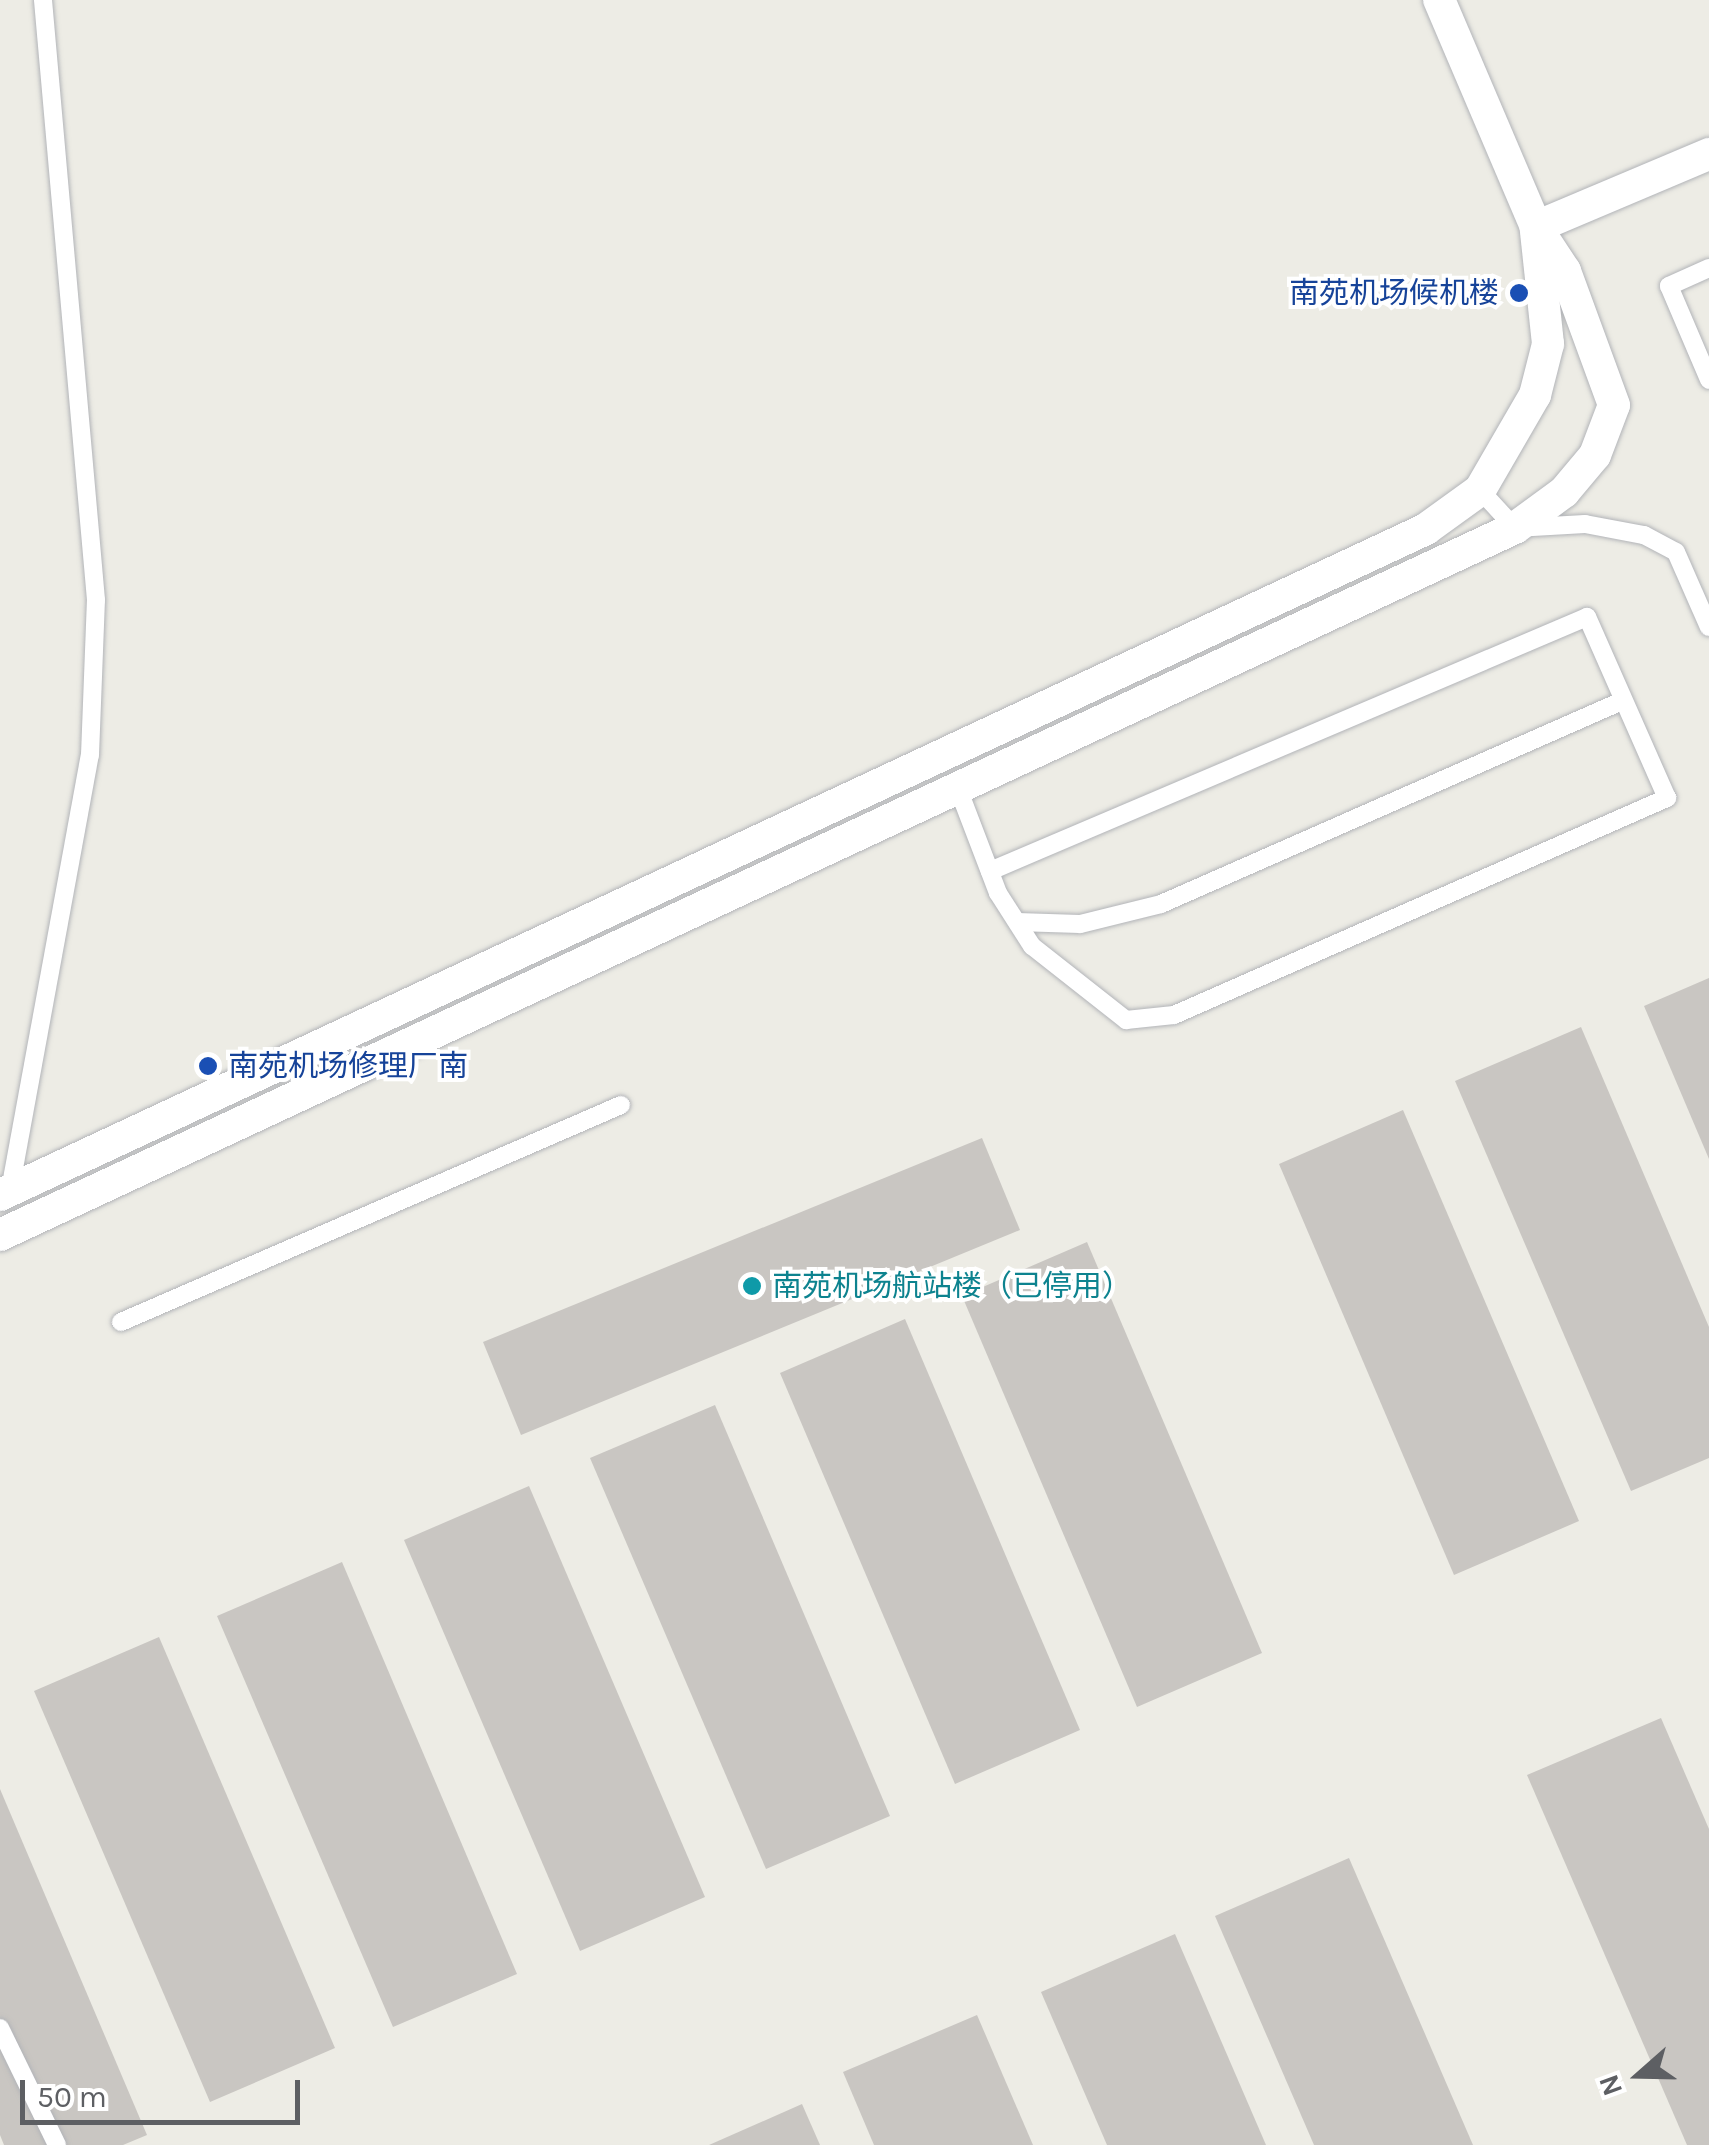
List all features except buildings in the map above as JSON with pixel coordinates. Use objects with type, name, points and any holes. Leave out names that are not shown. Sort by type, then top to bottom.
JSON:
[{"type":"street","points":[[0,1235],[1516,528],[1564,492],[1596,455],[1614,405],[1566,271],[1536,227],[1439,0]]},
{"type":"street","points":[[1536,227],[1709,154]]},
{"type":"street","points":[[5,1192],[1426,529],[1480,490],[1535,394],[1548,344],[1536,227]]},
{"type":"lane","points":[[5,1192],[90,755],[96,600],[43,0]]},
{"type":"lane","points":[[1709,268],[1669,286],[1709,380]]},
{"type":"lane","points":[[1480,490],[1516,528],[1585,524],[1644,535],[1676,552],[1709,627]]},
{"type":"lane","points":[[945,752],[990,871],[1032,946],[1126,1020],[1174,1015],[1667,798],[1587,616],[990,871]]},
{"type":"lane","points":[[1017,922],[1080,924],[1160,904],[1622,701]]},
{"type":"lane","points":[[121,1322],[621,1105]]},
{"type":"lane","points":[[0,2028],[57,2145]]},
{"type":"place","name":"南苑机场候机楼","points":[[1519,293]]},
{"type":"place","name":"南苑机场修理厂南","points":[[208,1066]]},
{"type":"place","name":"南苑机场航站楼（已停用）","points":[[752,1286]]}]
